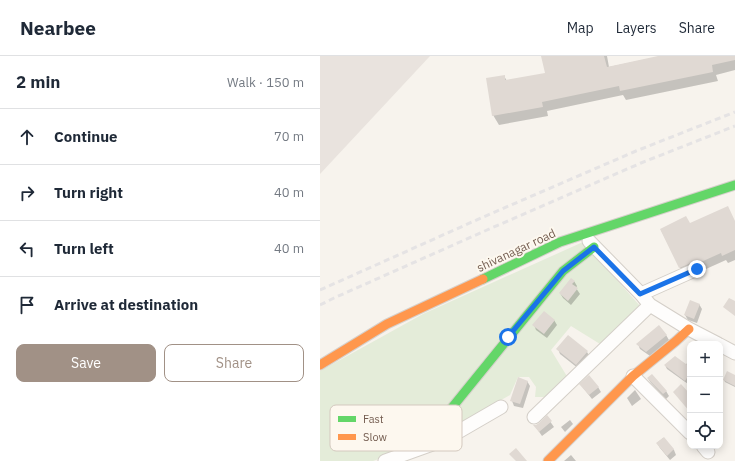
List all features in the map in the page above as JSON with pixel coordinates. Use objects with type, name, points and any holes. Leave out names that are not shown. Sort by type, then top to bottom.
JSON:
[{"type":"street","name":"shivanagar road","points":[[320,365],[387,324],[560,242],[735,185]]},
{"type":"street","points":[[582,235],[650,305],[712,341]]},
{"type":"street","points":[[454,405],[563,271],[594,247]]},
{"type":"street","points":[[640,294],[697,269]]},
{"type":"street","points":[[534,417],[650,305]]},
{"type":"street","points":[[548,461],[633,376],[689,329]]},
{"type":"street","points":[[723,347],[735,353]]},
{"type":"street","points":[[633,376],[687,430]]},
{"type":"street","points":[[462,429],[501,406]]},
{"type":"street","points":[[385,461],[413,451]]},
{"type":"shaded area","points":[[320,56],[430,56],[320,174]]},
{"type":"green space","points":[[583,242],[641,307],[600,344],[571,326],[551,350],[568,378],[547,397],[535,397],[536,387],[529,377],[518,377],[510,395],[462,422],[462,405],[330,405],[330,451],[401,451],[373,461],[320,461],[320,371],[423,314]]},
{"type":"building","points":[[541,56],[604,56],[607,67],[658,56],[735,56],[735,60],[712,65],[713,72],[620,91],[619,86],[542,102],[543,107],[492,116],[486,78],[505,75],[505,80],[545,73]]},
{"type":"building","points":[[728,206],[735,221],[735,250],[722,256],[721,253],[701,262],[697,261],[679,268],[660,229],[686,216],[690,223]]},
{"type":"building","points":[[571,278],[575,281],[572,284],[578,288],[568,301],[559,293]]},
{"type":"building","points":[[729,298],[735,301],[735,316],[723,307]]},
{"type":"building","points":[[690,300],[700,304],[694,319],[684,315]]},
{"type":"building","points":[[544,311],[555,320],[544,334],[532,325]]},
{"type":"building","points":[[659,325],[667,335],[646,352],[636,344]]},
{"type":"building","points":[[568,335],[588,351],[576,365],[556,349]]},
{"type":"building","points":[[675,356],[687,365],[687,378],[685,381],[664,365]]},
{"type":"building","points":[[727,371],[735,375],[735,386],[723,380]]},
{"type":"building","points":[[652,374],[667,391],[663,394],[647,378]]},
{"type":"building","points":[[589,375],[599,387],[589,395],[579,384]]},
{"type":"building","points":[[518,377],[528,381],[520,404],[510,401]]},
{"type":"building","points":[[681,384],[687,391],[687,408],[673,392]]},
{"type":"building","points":[[547,415],[552,421],[539,432],[533,425],[539,423]]},
{"type":"building","points":[[664,437],[674,449],[667,456],[656,443]]},
{"type":"building","points":[[516,448],[527,461],[516,461],[509,454]]},
{"type":"railway","points":[[320,290],[636,151],[735,112]]},
{"type":"railway","points":[[320,305],[641,163],[735,126]]},
{"type":"traffic: fast","points":[[483,279],[560,242],[735,185]]},
{"type":"traffic: fast","points":[[454,405],[563,271],[594,247]]},
{"type":"traffic: slow","points":[[320,365],[387,324],[483,279]]},
{"type":"traffic: slow","points":[[548,461],[633,376],[689,329]]},
{"type":"route","points":[[508,337],[563,271],[594,247],[640,294],[697,269]]}]
